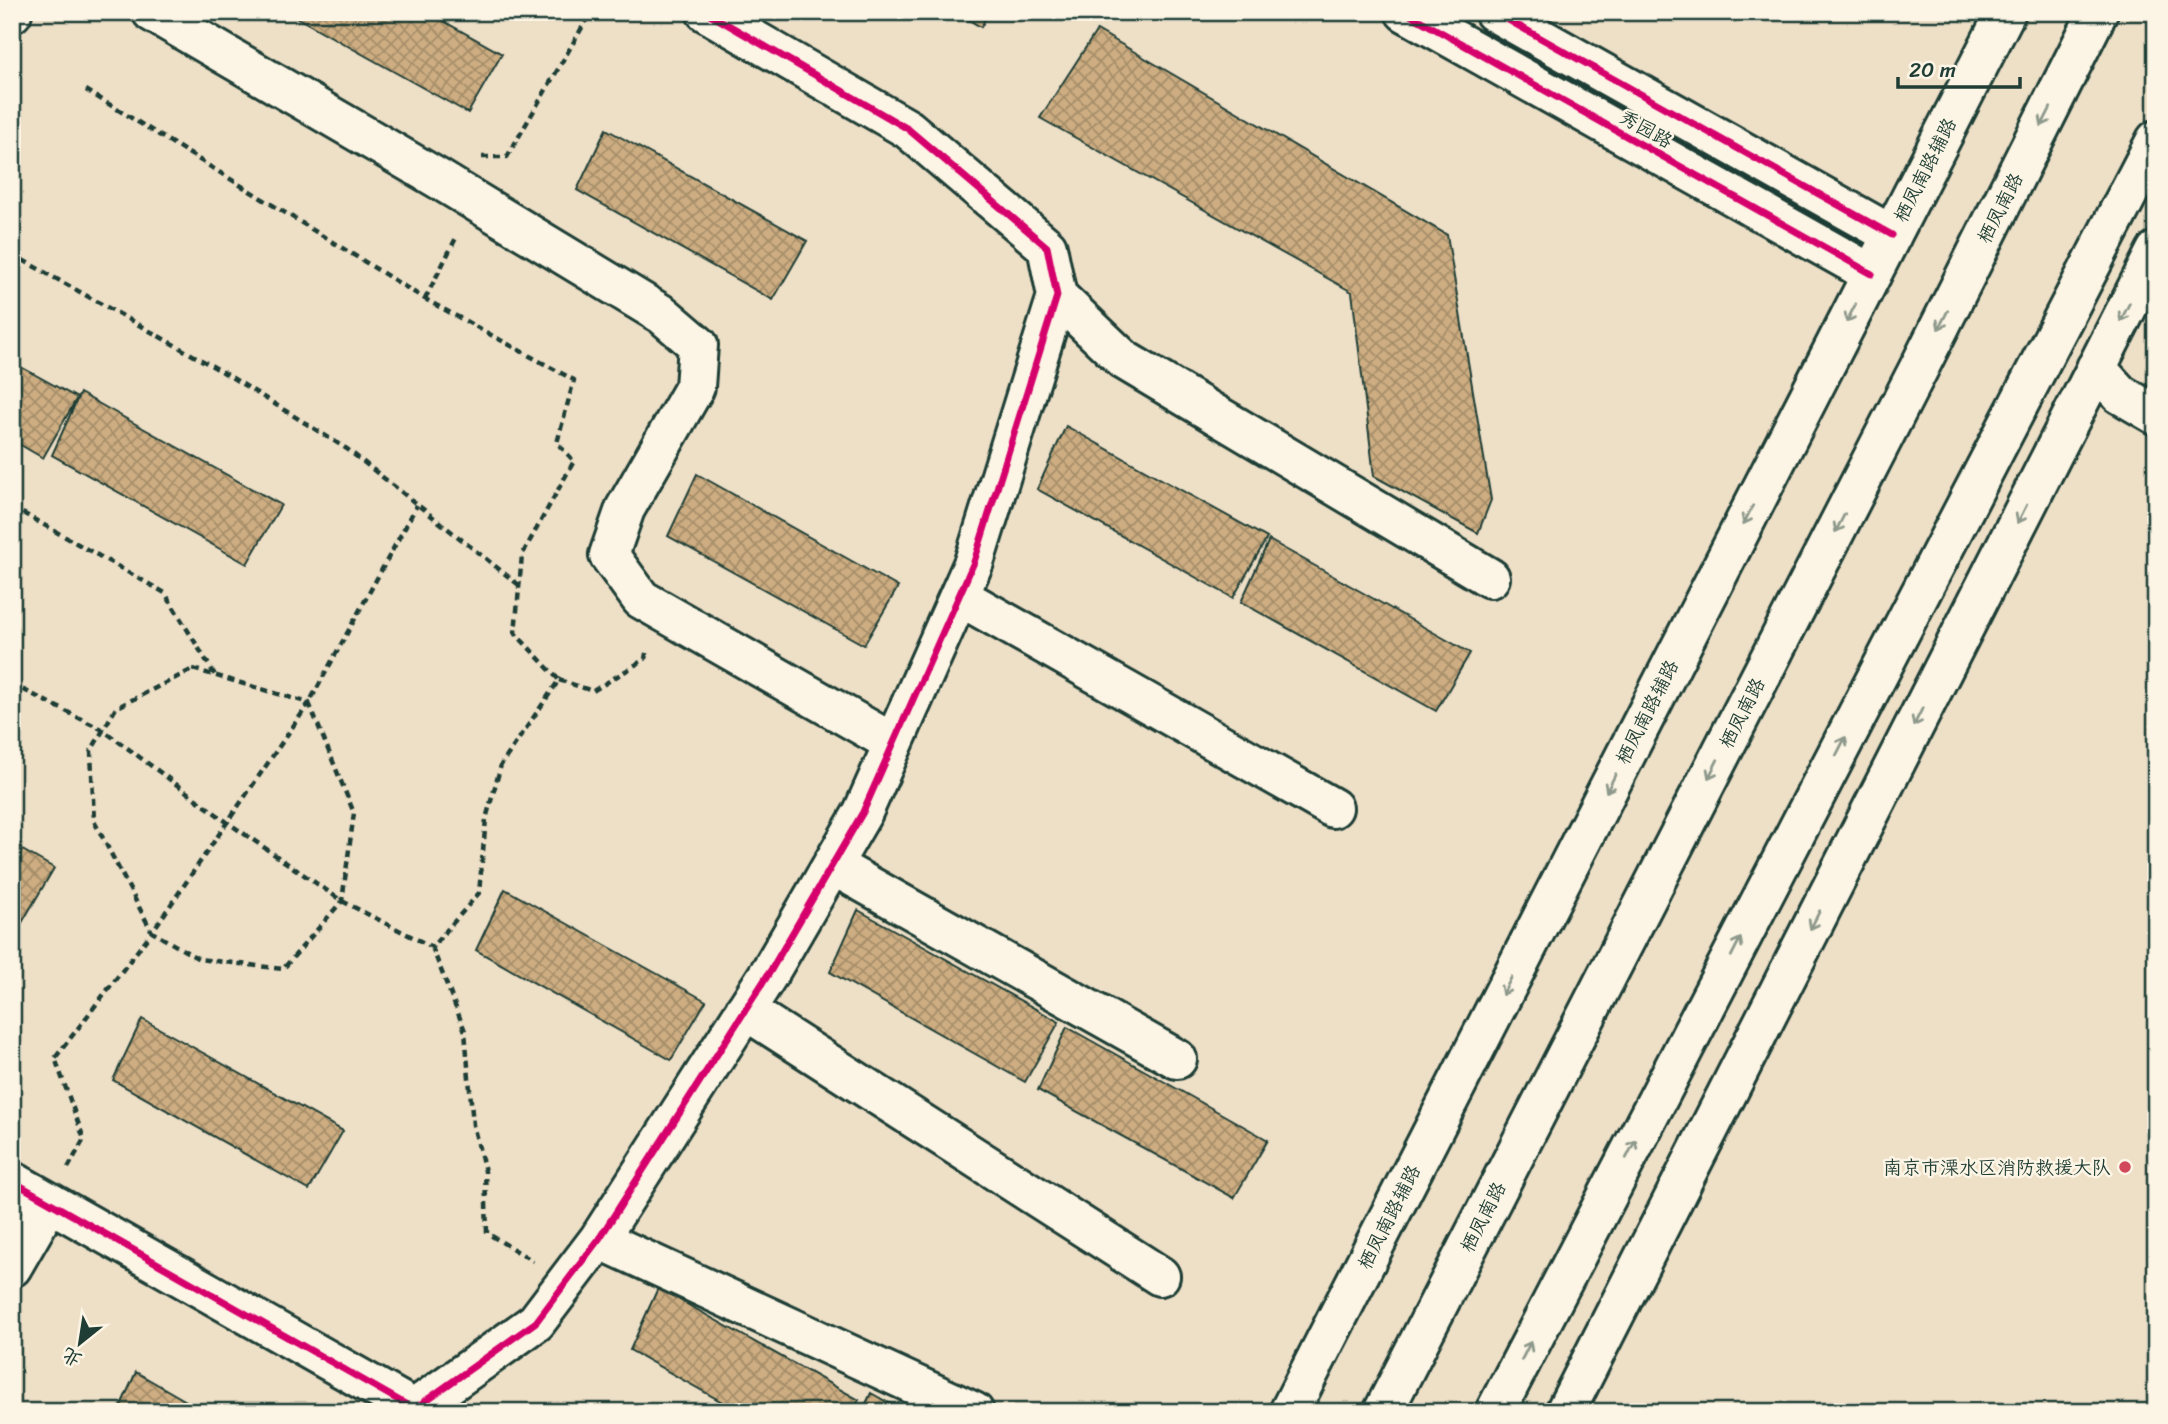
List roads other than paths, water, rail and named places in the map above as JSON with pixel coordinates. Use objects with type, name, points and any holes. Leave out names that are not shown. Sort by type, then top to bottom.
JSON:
[{"type":"street","points":[[152,12],[437,178],[663,315],[698,345],[695,387],[625,509],[609,555],[641,599],[893,743]]},
{"type":"street","points":[[12,1181],[416,1410],[536,1322],[599,1239],[771,971],[863,812],[974,562],[1057,296],[1047,247],[908,129],[706,12]]},
{"type":"street","name":"秀园路","points":[[1405,12],[1872,274]]},
{"type":"street","name":"秀园路","points":[[1494,12],[1892,235]]},
{"type":"street","name":"栖凤南路辅路","points":[[1289,1412],[2006,12]]},
{"type":"street","name":"栖凤南路","points":[[1383,1412],[1913,381],[2098,12]]},
{"type":"street","points":[[1495,1412],[2156,140]]},
{"type":"street","points":[[1565,1412],[2156,251]]},
{"type":"street","points":[[1057,296],[1124,360],[1490,578]]},
{"type":"street","points":[[2096,368],[2120,394],[2156,415]]},
{"type":"street","points":[[959,596],[1333,807]]},
{"type":"street","points":[[832,865],[1177,1059]]},
{"type":"street","points":[[746,1010],[1160,1276]]},
{"type":"street","points":[[12,1267],[49,1203]]},
{"type":"street","points":[[599,1239],[974,1412]]},
{"type":"place","name":"南京市溧水区消防救援大队","points":[[2125,1167]]}]
